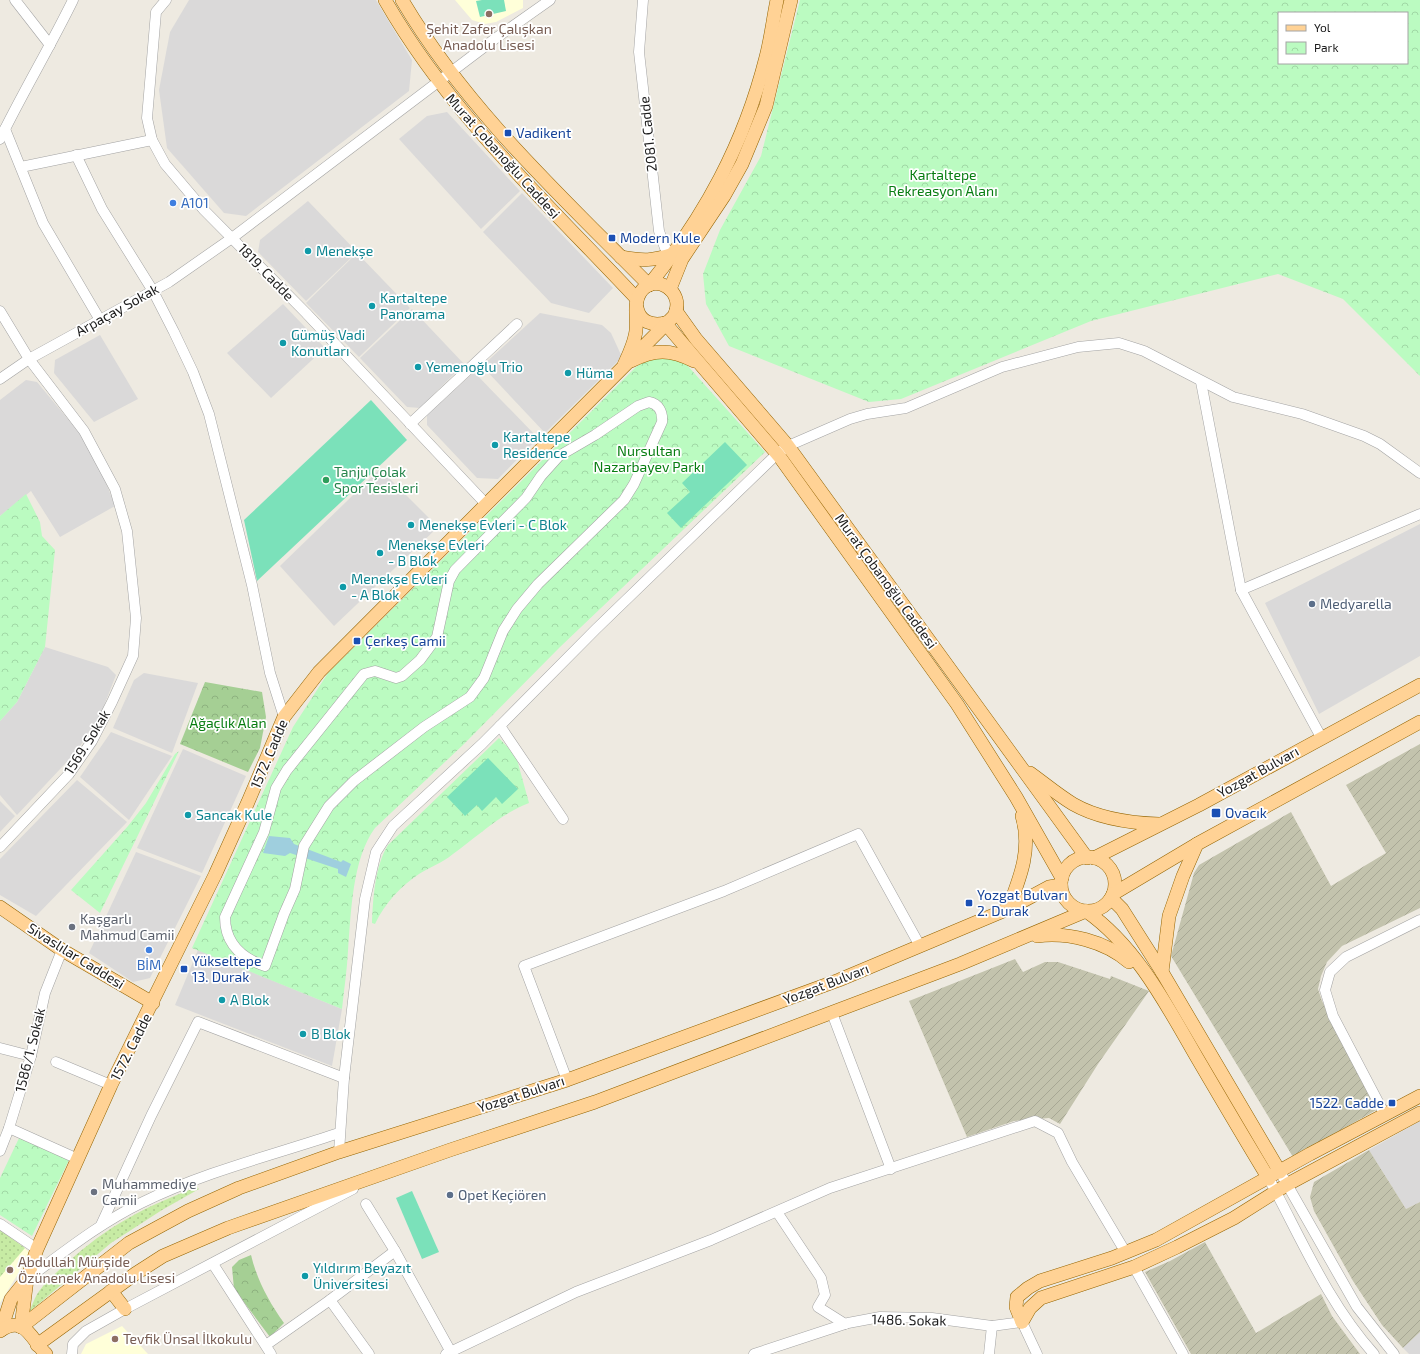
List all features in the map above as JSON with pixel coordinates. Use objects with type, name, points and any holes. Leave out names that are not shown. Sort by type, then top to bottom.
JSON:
[{"type":"main road","name":"Murat Çobanoğlu Caddesi","points":[[385,0],[397,22],[438,83],[637,302]]},
{"type":"main road","name":"Murat Çobanoğlu Caddesi","points":[[402,0],[452,73],[478,107],[649,285]]},
{"type":"main road","points":[[670,289],[678,256],[715,190],[731,158],[746,122],[767,56],[777,0]]},
{"type":"main road","points":[[624,365],[636,336],[638,323],[637,302],[642,289],[649,285],[678,256],[724,196],[742,164],[766,106],[791,0]]},
{"type":"main road","points":[[622,257],[638,260],[655,260],[678,256]]},
{"type":"main road","points":[[637,302],[638,312],[646,322],[652,324],[665,323],[674,316],[677,299],[670,289],[660,284],[649,285]]},
{"type":"main road","name":"Murat Çobanoğlu Caddesi","points":[[676,311],[696,339],[788,446],[1018,763],[1091,858]]},
{"type":"main road","name":"Murat Çobanoğlu Caddesi","points":[[665,323],[777,454],[957,704],[1016,797],[1061,881]]},
{"type":"main road","name":"1572. Cadde","points":[[27,1279],[37,1249],[111,1085],[153,1003],[248,802],[284,717],[319,672],[665,323]]},
{"type":"main road","points":[[624,365],[638,358],[659,352],[673,352],[699,364]]},
{"type":"main road","name":"Yozgat Bulvarı","points":[[1091,858],[1161,824],[1420,685]]},
{"type":"main road","points":[[1086,911],[1101,908],[1112,896],[1197,844],[1420,722]]},
{"type":"main road","points":[[1018,763],[1073,804],[1108,818],[1133,823],[1161,824]]},
{"type":"main road","points":[[1008,909],[1023,868],[1027,845],[1025,825],[1016,797]]},
{"type":"main road","points":[[1162,972],[1169,916],[1183,876],[1197,844]]},
{"type":"main road","points":[[1269,1178],[1153,983],[1100,921],[1086,911],[1074,908],[1067,902],[1062,894],[1061,881],[1070,864],[1078,859],[1091,858],[1105,864],[1111,871],[1114,880],[1112,896],[1122,909],[1162,972],[1280,1172]]},
{"type":"main road","name":"Yozgat Bulvarı","points":[[21,1327],[79,1280],[129,1243],[153,1229],[239,1188],[339,1152],[567,1080],[839,980],[1008,909],[1061,881]]},
{"type":"main road","name":"Sivaslılar Caddesi","points":[[0,907],[62,950],[153,1003]]},
{"type":"main road","name":"Yozgat Bulvarı","points":[[39,1351],[111,1291],[163,1256],[228,1228],[380,1174],[595,1102],[832,1013],[1028,937],[1086,911]]},
{"type":"main road","points":[[1028,937],[1049,934],[1071,936],[1110,948],[1125,958],[1153,983]]},
{"type":"main road","points":[[1022,1322],[1016,1307],[1017,1297],[1040,1281],[1126,1252],[1156,1240],[1420,1096]]},
{"type":"main road","points":[[1022,1322],[1030,1308],[1041,1298],[1134,1267],[1227,1221],[1288,1184],[1420,1113]]},
{"type":"main road","points":[[21,1327],[27,1279]]},
{"type":"main road","points":[[1,1330],[11,1299],[27,1279]]},
{"type":"main road","points":[[111,1291],[125,1309]]},
{"type":"main road","points":[[1,1330],[10,1326],[21,1327],[31,1333],[39,1351]]},
{"type":"street","points":[[15,0],[50,45]]},
{"type":"street","points":[[0,139],[4,121],[50,45],[73,0]]},
{"type":"street","name":"1819. Cadde","points":[[158,0],[147,118],[152,140],[165,164],[204,210],[486,504]]},
{"type":"street","points":[[156,12],[166,0]]},
{"type":"street","name":"Arpaçay Sokak","points":[[0,380],[29,359],[169,282],[232,238],[550,0]]},
{"type":"street","name":"2081. Cadde","points":[[643,0],[640,52],[659,231],[665,248],[678,256]]},
{"type":"street","points":[[4,121],[43,223],[100,320]]},
{"type":"street","points":[[21,167],[152,140]]},
{"type":"street","points":[[76,155],[102,209],[153,291],[193,372],[209,414],[252,585],[270,673],[284,717]]},
{"type":"street","name":"1569. Sokak","points":[[0,311],[29,359],[84,431],[115,489],[127,531],[136,618],[133,656],[92,741],[69,774],[0,847]]},
{"type":"street","points":[[410,424],[517,324]]},
{"type":"street","points":[[339,1152],[339,1133],[344,1078],[365,899],[376,852],[393,826],[500,726],[598,626],[777,454],[788,446],[858,416],[906,408],[1002,367],[1078,347],[1109,343],[1130,346],[1158,358],[1201,382],[1233,397],[1302,414],[1364,436],[1396,455],[1420,473]]},
{"type":"street","points":[[1201,382],[1241,590],[1321,737]]},
{"type":"street","points":[[649,402],[658,406],[662,416],[662,422],[634,484],[624,500],[538,584],[517,609],[502,631],[484,678],[470,697],[424,727],[343,790],[326,811],[304,846],[300,858],[295,889],[265,966],[255,963],[243,956],[230,941],[225,924],[225,917],[264,832],[276,788],[286,770],[364,674],[375,670],[396,678],[402,676],[427,653],[437,638],[451,574],[526,498],[550,464],[559,456],[594,436],[638,406],[649,402]]},
{"type":"street","points":[[1241,590],[1420,514]]},
{"type":"street","points":[[500,726],[563,819]]},
{"type":"street","points":[[567,1080],[524,966],[724,891],[858,834],[920,946]]},
{"type":"street","points":[[1385,1115],[1333,1016],[1325,990],[1330,972],[1346,957],[1420,920]]},
{"type":"street","name":"1586/1. Sokak","points":[[0,1151],[9,1128],[31,1056],[45,993],[62,950]]},
{"type":"street","points":[[832,1013],[891,1168]]},
{"type":"street","points":[[101,1225],[151,1116],[198,1022],[344,1078]]},
{"type":"street","points":[[0,1048],[31,1056]]},
{"type":"street","points":[[56,1062],[111,1085]]},
{"type":"street","points":[[366,1204],[395,1251],[449,1353],[576,1292],[711,1240],[830,1188],[1035,1121],[1058,1133],[1072,1162],[1126,1252]]},
{"type":"street","points":[[9,1128],[78,1159]]},
{"type":"street","points":[[27,1279],[101,1225],[141,1203],[189,1182],[339,1133]]},
{"type":"street","points":[[1280,1172],[1357,1307],[1394,1354]]},
{"type":"street","points":[[72,1354],[74,1344],[77,1339],[125,1309],[213,1264],[380,1174]]},
{"type":"street","points":[[1269,1178],[1331,1295],[1346,1320],[1374,1354]]},
{"type":"street","points":[[777,1212],[821,1278],[825,1295],[818,1307],[845,1324]]},
{"type":"street","points":[[0,1224],[37,1249]]},
{"type":"street","points":[[213,1264],[270,1352],[330,1300],[395,1251]]},
{"type":"street","points":[[1134,1267],[1183,1354]]},
{"type":"street","points":[[330,1300],[369,1354]]},
{"type":"street","name":"1486. Sokak","points":[[754,1354],[845,1324],[880,1317],[932,1318],[992,1326],[1022,1322]]},
{"type":"street","points":[[1022,1322],[1037,1354]]},
{"type":"street","points":[[989,1354],[992,1326]]},
{"type":"shaded area","points":[[189,0],[376,0],[412,60],[409,91],[246,216],[224,213],[167,148],[159,90],[170,32]]},
{"type":"shaded area","name":"Şehit Zafer Çalışkan Anadolu Lisesi","points":[[455,0],[523,0],[523,8],[496,22],[485,24],[472,20]]},
{"type":"shaded area","points":[[447,112],[520,191],[481,229],[399,139],[427,116]]},
{"type":"shaded area","points":[[522,193],[613,288],[589,313],[551,303],[483,232]]},
{"type":"shaded area","name":"Menekşe","points":[[308,201],[357,252],[306,301],[258,252],[260,240]]},
{"type":"shaded area","name":"Kartaltepe Panorama","points":[[357,253],[410,308],[359,357],[306,303]]},
{"type":"shaded area","name":"Gümüş Vadi Konutları","points":[[283,304],[325,348],[271,398],[227,353]]},
{"type":"shaded area","name":"Yemenoğlu Trio","points":[[412,309],[464,364],[420,408],[407,407],[360,358]]},
{"type":"shaded area","points":[[540,313],[602,325],[611,333],[622,357],[545,433],[482,366]]},
{"type":"shaded area","points":[[100,335],[138,399],[94,422],[54,373],[55,360]]},
{"type":"shaded area","name":"Kartaltepe Residence","points":[[474,372],[538,438],[498,479],[477,478],[427,425],[427,415]]},
{"type":"shaded area","points":[[26,380],[37,382],[82,436],[103,475],[115,506],[60,537],[31,491],[0,516],[0,400]]},
{"type":"shaded area","points":[[380,469],[438,527],[334,626],[280,566]]},
{"type":"shaded area","points":[[1420,524],[1420,656],[1319,714],[1265,603]]},
{"type":"shaded area","points":[[45,647],[108,667],[116,675],[100,716],[76,752],[17,815],[0,795],[0,721],[17,702]]},
{"type":"shaded area","points":[[144,673],[198,683],[172,753],[113,728],[134,680]]},
{"type":"shaded area","points":[[111,732],[172,756],[129,820],[80,777]]},
{"type":"shaded area","points":[[1420,744],[1420,908],[1342,946],[1327,962],[1321,976],[1318,989],[1322,1001],[1378,1109],[1293,1157],[1171,956],[1194,873],[1199,865],[1291,812],[1331,886],[1386,853],[1346,785]]},
{"type":"shaded area","name":"Sancak Kule","points":[[183,749],[246,776],[202,873],[137,848]]},
{"type":"shaded area","points":[[77,780],[127,822],[36,916],[0,895],[0,859]]},
{"type":"shaded area","points":[[0,801],[15,816],[0,832]]},
{"type":"shaded area","points":[[136,852],[201,876],[150,978],[133,982],[89,953]]},
{"type":"shaded area","points":[[198,950],[342,1009],[332,1066],[175,1005]]},
{"type":"shaded area","points":[[1015,959],[1023,972],[1045,962],[1058,962],[1110,979],[1111,976],[1149,991],[1098,1064],[1060,1124],[1049,1118],[1014,1121],[967,1137],[909,1001]]},
{"type":"shaded area","points":[[1420,1121],[1420,1202],[1406,1209],[1369,1150]]},
{"type":"shaded area","points":[[1369,1150],[1406,1209],[1420,1202],[1420,1332],[1403,1348],[1382,1325],[1353,1281],[1314,1211],[1310,1197],[1314,1182]]},
{"type":"shaded area","name":"Abdullah Mürşide Özünenek Anadolu Lisesi","points":[[0,1230],[31,1253],[0,1303]]},
{"type":"shaded area","points":[[1205,1242],[1256,1333],[1321,1294],[1332,1316],[1360,1354],[1191,1354],[1145,1272],[1170,1261]]},
{"type":"shaded area","name":"Tevfik Ünsal İlkokulu","points":[[122,1326],[148,1354],[81,1354],[86,1344]]},
{"type":"shaded area","points":[[1420,1332],[1420,1354],[1409,1354],[1403,1348]]},
{"type":"green space","points":[[504,0],[506,11],[480,17],[476,1]]},
{"type":"green space","name":"Kartaltepe Rekreasyon Alanı","points":[[800,0],[1420,0],[1420,376],[1343,299],[1278,274],[1091,321],[901,399],[869,402],[729,346],[706,304],[703,274],[720,230],[761,156]]},
{"type":"green space","name":"Nursultan Nazarbayev Parkı","points":[[649,358],[676,358],[687,365],[765,452],[560,647],[464,744],[375,828],[367,841],[362,855],[354,887],[342,1009],[192,948],[293,727],[328,673],[636,367]]},
{"type":"green space","name":"Tanju Çolak Spor Tesisleri","points":[[371,400],[407,440],[257,581],[244,520]]},
{"type":"green space","points":[[725,442],[747,465],[681,528],[667,513],[690,492],[682,483]]},
{"type":"green space","points":[[26,494],[40,522],[42,536],[55,550],[45,647],[17,702],[0,721],[0,516]]},
{"type":"green space","name":"Ağaçlık Alan","points":[[205,682],[262,692],[266,717],[260,748],[248,772],[180,744]]},
{"type":"green space","points":[[499,738],[516,756],[529,803],[508,813],[449,857],[412,879],[388,902],[375,924],[372,923],[377,872],[388,845]]},
{"type":"green space","name":"Ağaçlık Alan","points":[[179,751],[100,913],[71,890],[128,826],[146,803],[175,754]]},
{"type":"green space","points":[[488,758],[518,789],[502,804],[496,797],[482,811],[477,805],[465,816],[447,797]]},
{"type":"green space","points":[[20,1136],[69,1160],[32,1236],[0,1215],[0,1178]]},
{"type":"green space","points":[[197,1187],[199,1189],[162,1210],[111,1243],[29,1312],[37,1295],[46,1283],[97,1238],[128,1218],[160,1202]]},
{"type":"green space","points":[[412,1191],[439,1252],[422,1259],[396,1198]]},
{"type":"green space","points":[[0,1230],[25,1248],[0,1277]]},
{"type":"green space","points":[[251,1255],[264,1290],[284,1323],[270,1337],[234,1289],[232,1267],[239,1260]]},
{"type":"water","points":[[269,836],[290,838],[294,844],[341,862],[343,860],[351,864],[346,877],[338,873],[338,869],[290,853],[285,856],[263,853]]},
{"type":"place","name":"Şehit Zafer Çalışkan Anadolu Lisesi","points":[[489,14]]},
{"type":"place","name":"Vadikent","points":[[508,133]]},
{"type":"place","name":"A101","points":[[173,203]]},
{"type":"place","name":"Modern Kule","points":[[612,238]]},
{"type":"place","name":"Menekşe","points":[[308,251]]},
{"type":"place","name":"Kartaltepe Panorama","points":[[372,306]]},
{"type":"place","name":"Gümüş Vadi Konutları","points":[[283,343]]},
{"type":"place","name":"Yemenoğlu Trio","points":[[418,367]]},
{"type":"place","name":"Hüma","points":[[568,373]]},
{"type":"place","name":"Kartaltepe Residence","points":[[495,445]]},
{"type":"place","name":"Tanju Çolak Spor Tesisleri","points":[[326,480]]},
{"type":"place","name":"Menekşe Evleri - C Blok","points":[[411,525]]},
{"type":"place","name":"Menekşe Evleri - B Blok","points":[[380,553]]},
{"type":"place","name":"Menekşe Evleri - A Blok","points":[[343,587]]},
{"type":"place","name":"Medyarella","points":[[1312,604]]},
{"type":"place","name":"Çerkeş Camii","points":[[357,641]]},
{"type":"place","name":"Ovacık","points":[[1216,813]]},
{"type":"place","name":"Sancak Kule","points":[[188,815]]},
{"type":"place","name":"Yozgat Bulvarı 2. Durak","points":[[969,903]]},
{"type":"place","name":"Kaşgarlı Mahmud Camii","points":[[72,927]]},
{"type":"place","name":"BİM","points":[[149,950]]},
{"type":"place","name":"Yükseltepe 13. Durak","points":[[184,969]]},
{"type":"place","name":"A Blok","points":[[222,1000]]},
{"type":"place","name":"B Blok","points":[[303,1034]]},
{"type":"place","name":"1522. Cadde","points":[[1392,1103]]},
{"type":"place","name":"Muhammediye Camii","points":[[94,1192]]},
{"type":"place","name":"Opet Keçiören","points":[[450,1195]]},
{"type":"place","name":"Abdullah Mürşide Özünenek Anadolu Lisesi","points":[[10,1270]]},
{"type":"place","name":"Yıldırım Beyazıt Üniversitesi","points":[[305,1276]]},
{"type":"place","name":"Tevfik Ünsal İlkokulu","points":[[115,1339]]}]
